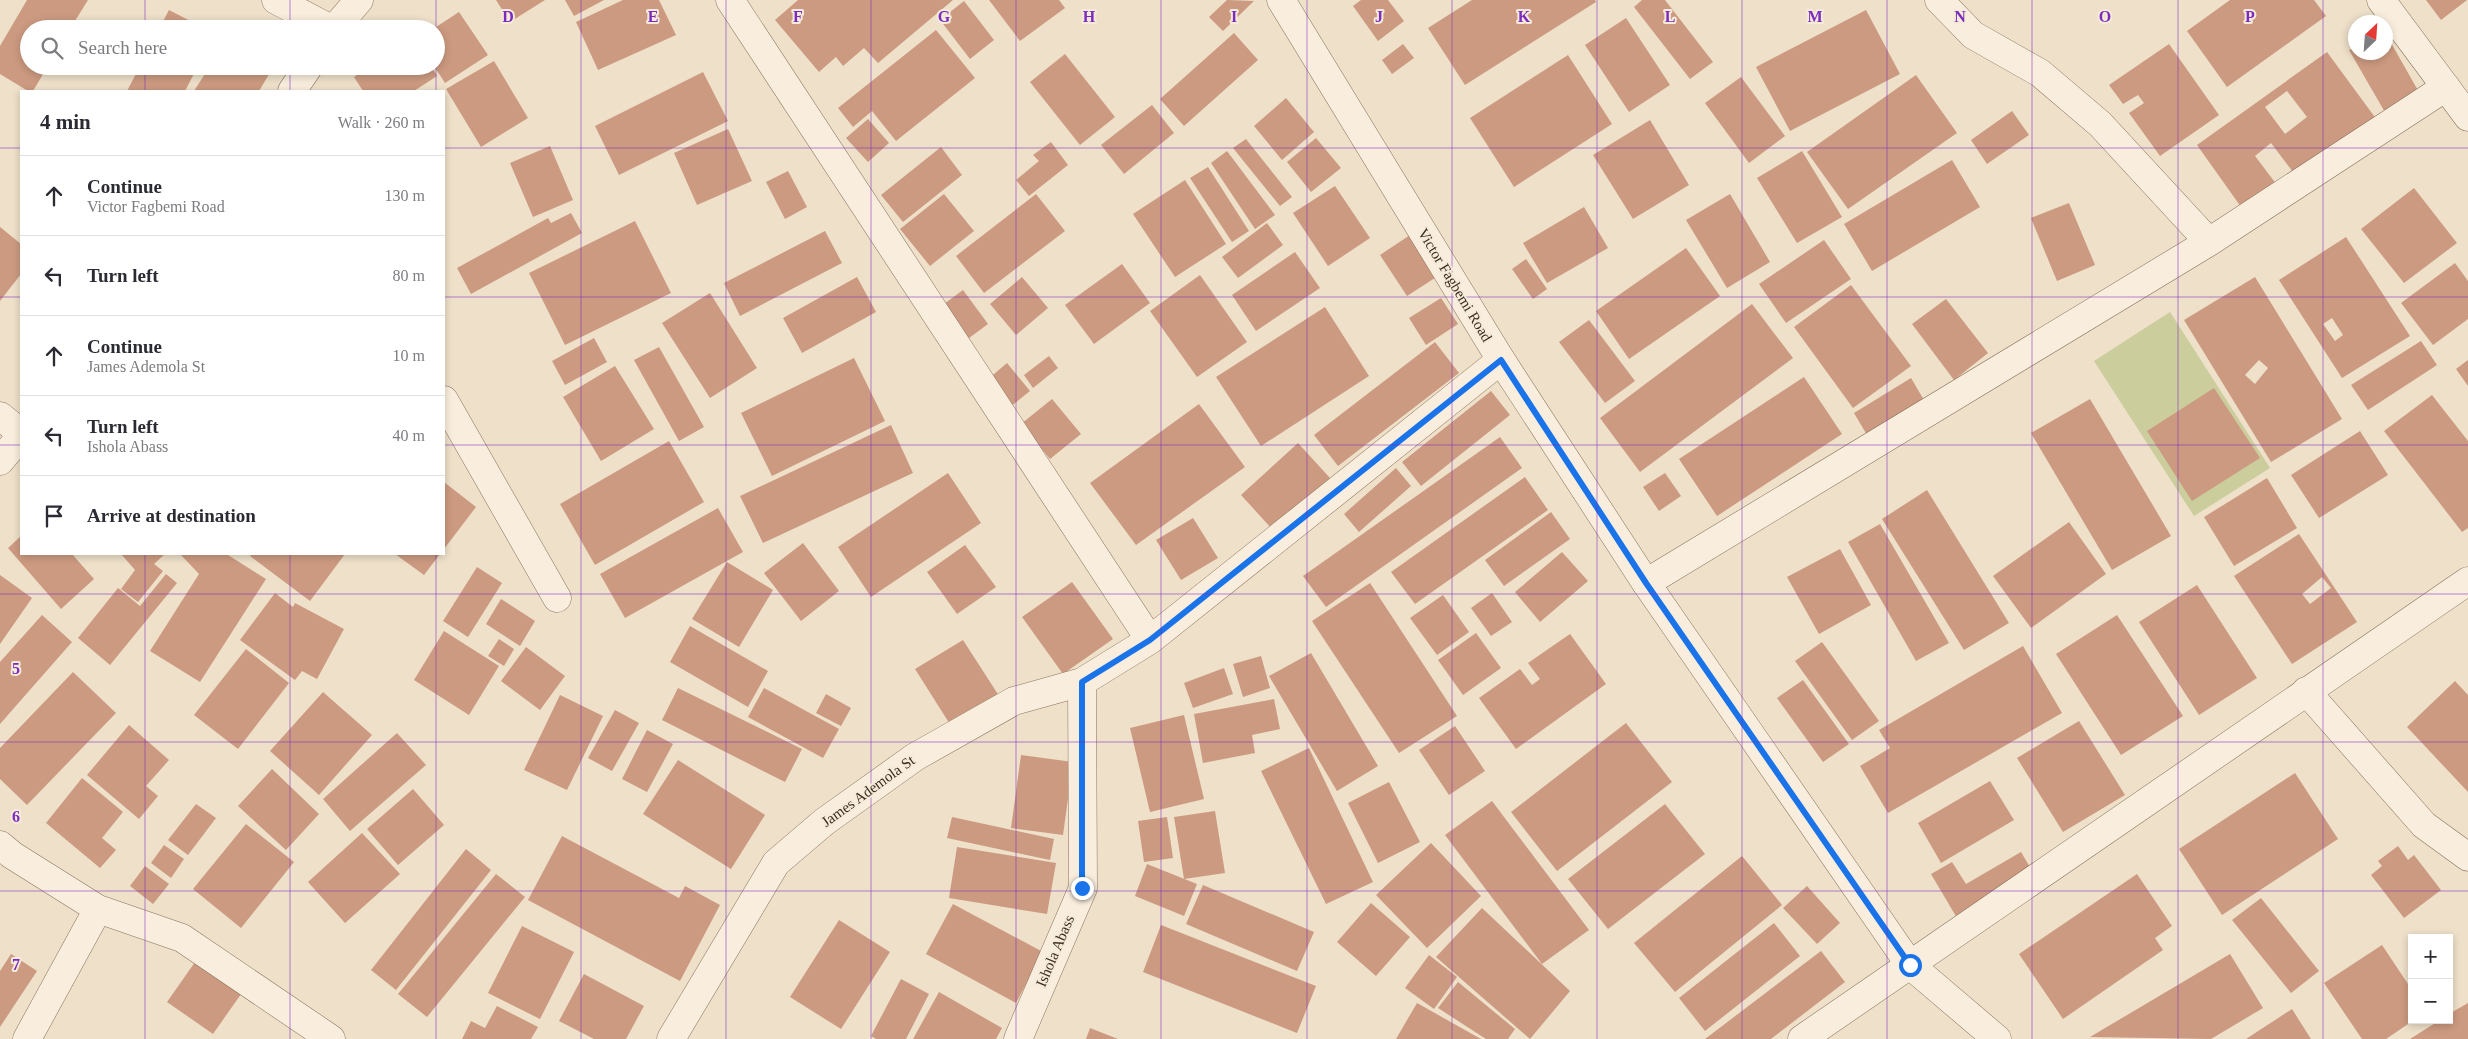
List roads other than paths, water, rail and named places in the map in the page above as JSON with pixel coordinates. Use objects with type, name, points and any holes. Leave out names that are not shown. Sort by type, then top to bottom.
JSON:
[{"type":"street","points":[[276,0],[315,20]]},
{"type":"street","points":[[341,20],[359,0]]},
{"type":"street","points":[[730,0],[1150,640]]},
{"type":"street","name":"Victor Fagbemi Road","points":[[1281,0],[1501,360],[1646,583],[1910,965],[1997,1039]]},
{"type":"street","points":[[1939,0],[1972,35],[2040,73],[2100,124],[2209,242]]},
{"type":"street","points":[[2381,0],[2468,117]]},
{"type":"street","points":[[293,90],[303,75]]},
{"type":"street","points":[[1646,583],[2209,242],[2446,87]]},
{"type":"street","name":"James Ademola St","points":[[671,1039],[776,863],[824,822],[915,757],[1014,701],[1082,682],[1150,640],[1501,360]]},
{"type":"street","points":[[445,402],[557,598]]},
{"type":"street","points":[[0,416],[20,433]]},
{"type":"street","points":[[0,461],[20,435]]},
{"type":"street","points":[[1802,1039],[2468,581]]},
{"type":"street","name":"Ishola Abass","points":[[1018,1039],[1082,888],[1082,682]]},
{"type":"street","points":[[2306,691],[2424,826],[2468,858]]},
{"type":"street","points":[[0,845],[12,855],[98,909],[182,938],[331,1039]]},
{"type":"street","points":[[27,1039],[98,909]]}]
